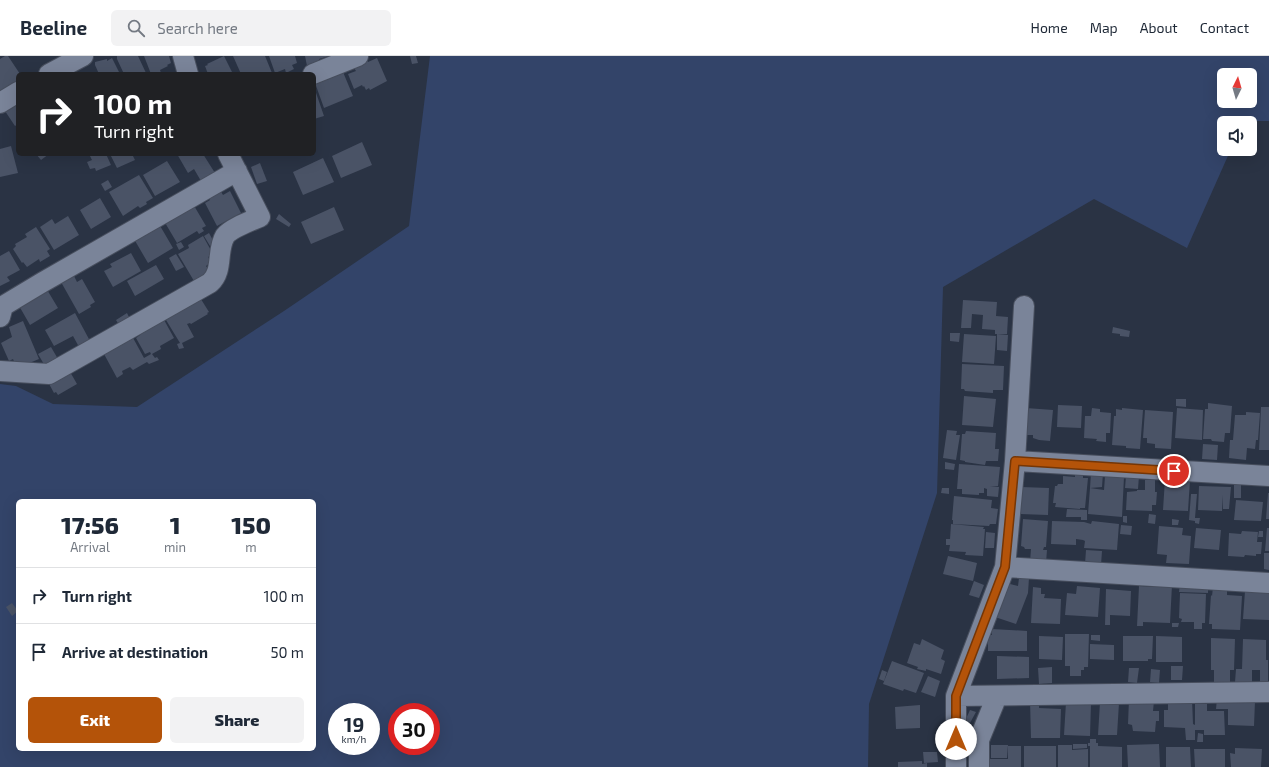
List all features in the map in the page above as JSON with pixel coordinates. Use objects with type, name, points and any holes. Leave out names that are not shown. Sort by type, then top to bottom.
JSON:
[{"type":"street","points":[[53,72],[83,56]]},
{"type":"street","points":[[183,56],[187,72]]},
{"type":"street","points":[[316,72],[358,56]]},
{"type":"street","points":[[0,103],[16,93]]},
{"type":"street","points":[[0,317],[3,306],[232,163],[260,217],[230,231],[225,236],[216,278],[210,283],[49,374],[0,371]]},
{"type":"street","points":[[956,767],[956,696],[1005,567],[1015,461],[1024,306]]},
{"type":"street","points":[[1015,461],[1269,476]]},
{"type":"street","points":[[1005,567],[1269,583]]},
{"type":"street","points":[[956,696],[1269,692]]},
{"type":"street","points":[[979,767],[979,740],[997,696]]},
{"type":"shaded area","points":[[430,56],[1269,56],[1269,121],[1257,121],[1257,116],[1217,116],[1217,156],[1228,156],[1187,248],[1094,199],[943,287],[937,493],[869,704],[868,767],[0,767],[0,384],[16,386],[53,404],[137,407],[284,311],[409,226]]},
{"type":"building","points":[[8,56],[19,72],[16,72],[16,88],[0,99],[0,59]]},
{"type":"building","points":[[117,56],[138,56],[146,72],[123,72]]},
{"type":"building","points":[[144,56],[169,56],[171,63],[167,65],[168,66],[160,70],[161,72],[150,72]]},
{"type":"building","points":[[224,56],[232,72],[207,72],[205,66],[208,65],[207,64]]},
{"type":"building","points":[[233,56],[265,56],[272,72],[240,72]]},
{"type":"building","points":[[269,56],[295,56],[297,63],[292,65],[294,69],[288,72],[286,72],[285,69],[275,72]]},
{"type":"building","points":[[305,56],[329,56],[319,59],[320,63],[307,66]]},
{"type":"building","points":[[410,56],[416,56],[418,63],[412,64]]},
{"type":"building","points":[[112,58],[119,72],[98,72],[95,62],[107,59],[107,61]]},
{"type":"building","points":[[377,58],[387,81],[370,90],[369,88],[366,90],[362,85],[354,89],[348,74],[356,71],[354,68],[367,60],[368,62]]},
{"type":"building","points":[[343,72],[353,96],[324,108],[316,83]]},
{"type":"building","points":[[316,93],[324,116],[316,118]]},
{"type":"building","points":[[16,105],[16,125],[15,126],[5,111]]},
{"type":"building","points":[[362,142],[372,165],[341,178],[332,156]]},
{"type":"building","points":[[11,146],[18,173],[0,177],[0,149]]},
{"type":"building","points":[[38,156],[46,156],[41,160]]},
{"type":"building","points":[[90,156],[107,156],[111,165],[96,171],[95,168],[90,169],[87,162],[92,160]]},
{"type":"building","points":[[111,156],[133,156],[135,160],[117,168]]},
{"type":"building","points":[[178,156],[204,156],[215,173],[201,181],[194,169],[188,173]]},
{"type":"building","points":[[323,158],[334,182],[303,195],[293,172]]},
{"type":"building","points":[[167,161],[180,182],[155,196],[143,175]]},
{"type":"building","points":[[260,163],[267,181],[257,184],[251,167]]},
{"type":"building","points":[[139,175],[153,198],[146,202],[147,204],[140,208],[138,206],[123,216],[109,192]]},
{"type":"building","points":[[108,180],[112,187],[105,191],[101,184]]},
{"type":"building","points":[[220,190],[223,195],[230,191],[241,213],[217,226],[205,203],[210,200],[208,196]]},
{"type":"building","points":[[100,198],[111,217],[91,229],[80,210]]},
{"type":"building","points":[[193,204],[206,226],[202,228],[204,231],[199,234],[197,231],[177,243],[164,221]]},
{"type":"building","points":[[334,207],[344,230],[311,244],[301,222]]},
{"type":"building","points":[[279,214],[291,224],[289,227],[276,219]]},
{"type":"building","points":[[68,216],[79,235],[54,250],[40,227],[52,219],[55,224]]},
{"type":"building","points":[[159,224],[173,248],[148,263],[134,239]]},
{"type":"building","points":[[36,227],[50,249],[47,251],[50,256],[40,262],[39,259],[27,267],[23,262],[22,263],[13,249],[16,246],[15,244],[27,237],[25,234]]},
{"type":"building","points":[[209,233],[215,244],[210,246],[204,236]]},
{"type":"building","points":[[203,236],[213,254],[208,257],[211,262],[206,266],[210,272],[194,281],[178,254],[189,248],[188,245]]},
{"type":"building","points":[[181,242],[184,247],[179,250],[176,244]]},
{"type":"building","points":[[9,251],[20,270],[7,277],[10,281],[0,286],[0,256]]},
{"type":"building","points":[[131,253],[141,271],[113,287],[104,271],[112,267],[110,264]]},
{"type":"building","points":[[176,254],[184,267],[176,271],[169,258]]},
{"type":"building","points":[[156,265],[164,279],[135,296],[127,281]]},
{"type":"building","points":[[73,274],[77,282],[82,279],[95,302],[90,305],[91,307],[79,314],[61,282]]},
{"type":"building","points":[[46,288],[58,308],[30,325],[18,304]]},
{"type":"building","points":[[199,296],[209,312],[191,324],[187,324],[194,337],[182,343],[184,348],[179,349],[177,344],[180,343],[166,320]]},
{"type":"building","points":[[963,300],[997,302],[996,316],[1008,317],[1007,334],[995,334],[995,330],[982,329],[983,315],[972,314],[971,328],[961,328]]},
{"type":"building","points":[[75,313],[90,341],[79,347],[73,336],[54,346],[45,330]]},
{"type":"building","points":[[127,313],[130,319],[119,325],[116,320]]},
{"type":"building","points":[[163,318],[174,338],[160,346],[161,349],[152,354],[159,360],[149,364],[147,362],[133,370],[130,367],[122,371],[123,374],[117,378],[104,354],[108,352],[107,350],[132,336],[144,358],[151,354],[150,352],[145,354],[136,338],[140,335],[138,332]]},
{"type":"building","points":[[23,321],[39,359],[22,366],[20,362],[15,364],[13,359],[9,361],[1,343],[12,337],[9,327]]},
{"type":"building","points":[[1113,327],[1130,331],[1129,337],[1112,333]]},
{"type":"building","points":[[950,333],[960,333],[959,342],[950,341]]},
{"type":"building","points":[[964,334],[996,336],[994,364],[962,362]]},
{"type":"building","points":[[997,334],[1008,335],[1007,351],[997,350]]},
{"type":"building","points":[[51,347],[58,359],[45,366],[38,354]]},
{"type":"building","points":[[962,364],[1004,366],[1003,390],[993,390],[993,393],[965,391],[964,389],[961,389]]},
{"type":"building","points":[[69,370],[77,384],[58,395],[56,392],[54,393],[48,382]]},
{"type":"building","points":[[964,396],[996,399],[993,427],[962,425]]},
{"type":"building","points":[[1176,399],[1186,399],[1186,407],[1176,406]]},
{"type":"building","points":[[1208,403],[1232,406],[1230,433],[1225,433],[1224,442],[1203,439],[1205,409],[1208,409]]},
{"type":"building","points":[[1058,405],[1082,406],[1081,428],[1057,427]]},
{"type":"building","points":[[1261,407],[1269,407],[1269,450],[1259,450]]},
{"type":"building","points":[[1026,408],[1053,410],[1050,441],[1033,438],[1033,435],[1024,435]]},
{"type":"building","points":[[1092,408],[1100,409],[1100,412],[1111,413],[1110,433],[1106,433],[1106,442],[1096,441],[1097,439],[1084,438],[1085,416],[1091,416]]},
{"type":"building","points":[[1122,408],[1143,410],[1140,449],[1112,445],[1114,416],[1116,416],[1116,409],[1122,410]]},
{"type":"building","points":[[1177,408],[1203,410],[1202,440],[1175,438]]},
{"type":"building","points":[[1145,410],[1173,412],[1171,449],[1155,448],[1155,444],[1147,443],[1147,438],[1143,438]]},
{"type":"building","points":[[1246,412],[1260,413],[1258,440],[1256,440],[1255,449],[1247,448],[1246,460],[1229,458],[1230,440],[1233,440],[1235,415],[1246,415]]},
{"type":"building","points":[[947,430],[957,431],[956,435],[960,435],[956,460],[943,458]]},
{"type":"building","points":[[966,431],[996,433],[995,449],[999,449],[998,461],[986,461],[985,465],[960,460],[962,434],[965,434]]},
{"type":"building","points":[[1203,444],[1218,445],[1217,460],[1202,459]]},
{"type":"building","points":[[945,462],[955,464],[954,470],[945,469]]},
{"type":"building","points":[[959,464],[1000,467],[998,486],[990,486],[999,487],[998,497],[987,496],[987,489],[984,488],[984,493],[979,493],[979,495],[962,494],[962,489],[957,489]]},
{"type":"building","points":[[1091,473],[1103,473],[1102,487],[1090,488]]},
{"type":"building","points":[[1075,474],[1083,474],[1083,478],[1088,478],[1085,508],[1055,507],[1056,503],[1053,503],[1055,486],[1058,484],[1063,484],[1063,476],[1075,477]]},
{"type":"building","points":[[1105,476],[1124,477],[1122,517],[1088,514],[1090,488],[1104,490]]},
{"type":"building","points":[[1126,476],[1139,476],[1138,489],[1125,488]]},
{"type":"building","points":[[1165,479],[1190,480],[1188,511],[1163,510]]},
{"type":"building","points":[[1145,480],[1155,480],[1155,492],[1157,492],[1156,505],[1152,505],[1152,511],[1126,510],[1127,492],[1145,490]]},
{"type":"building","points":[[1234,481],[1241,481],[1241,498],[1234,498]]},
{"type":"building","points":[[1199,486],[1231,487],[1229,509],[1223,509],[1223,495],[1222,511],[1198,510]]},
{"type":"building","points":[[1021,487],[1049,488],[1048,515],[1020,514]]},
{"type":"building","points":[[942,488],[949,488],[949,494],[941,493]]},
{"type":"building","points":[[1268,493],[1269,519],[1266,519]]},
{"type":"building","points":[[1191,494],[1197,494],[1195,518],[1200,518],[1199,524],[1195,523],[1195,521],[1189,520]]},
{"type":"building","points":[[954,496],[992,500],[991,508],[998,509],[996,524],[990,524],[989,526],[953,524]]},
{"type":"building","points":[[1236,500],[1263,502],[1261,521],[1234,520]]},
{"type":"building","points":[[1067,509],[1087,510],[1087,520],[1081,520],[1081,517],[1066,517]]},
{"type":"building","points":[[1149,514],[1156,515],[1155,524],[1148,523]]},
{"type":"building","points":[[1123,516],[1127,516],[1127,523],[1123,522]]},
{"type":"building","points":[[1023,519],[1048,521],[1046,547],[1044,547],[1043,550],[1047,550],[1046,563],[1030,562],[1031,549],[1025,549],[1021,546]]},
{"type":"building","points":[[1172,519],[1179,520],[1178,525],[1172,525]]},
{"type":"building","points":[[1052,521],[1084,522],[1091,524],[1092,521],[1119,524],[1117,550],[1084,548],[1085,541],[1076,539],[1076,545],[1051,544]]},
{"type":"building","points":[[951,524],[984,527],[983,556],[965,555],[966,552],[949,551],[950,545],[946,545],[946,539],[950,539]]},
{"type":"building","points":[[1121,525],[1132,526],[1131,535],[1120,534]]},
{"type":"building","points":[[1159,526],[1183,528],[1182,535],[1191,536],[1189,564],[1166,563],[1167,555],[1157,554]]},
{"type":"building","points":[[1196,528],[1221,530],[1219,550],[1194,548]]},
{"type":"building","points":[[1267,528],[1269,528],[1269,551],[1265,551]]},
{"type":"building","points":[[1242,531],[1258,532],[1257,542],[1262,542],[1261,554],[1256,554],[1256,556],[1245,555],[1244,557],[1228,556],[1229,533],[1241,534]]},
{"type":"building","points":[[1259,531],[1263,531],[1263,537],[1258,537]]},
{"type":"building","points":[[986,532],[995,533],[994,548],[985,548]]},
{"type":"building","points":[[1086,550],[1102,551],[1101,565],[1085,564]]},
{"type":"building","points":[[1264,553],[1269,553],[1269,570],[1264,569]]},
{"type":"building","points":[[948,556],[977,563],[973,581],[943,574]]},
{"type":"building","points":[[1019,578],[1029,578],[1028,593],[1016,624],[995,617],[1006,583],[1018,586]]},
{"type":"building","points":[[974,581],[984,585],[979,598],[969,595]]},
{"type":"building","points":[[1152,584],[1172,585],[1170,623],[1143,622],[1143,626],[1137,626],[1139,586],[1152,587]]},
{"type":"building","points":[[1180,584],[1208,586],[1208,593],[1179,592]]},
{"type":"building","points":[[1077,586],[1100,588],[1098,617],[1065,615],[1067,593],[1076,594]]},
{"type":"building","points":[[1033,587],[1041,588],[1041,594],[1045,594],[1044,598],[1061,599],[1060,624],[1031,623]]},
{"type":"building","points":[[1213,587],[1227,588],[1227,595],[1242,596],[1240,630],[1212,629],[1212,624],[1209,624]]},
{"type":"building","points":[[1106,589],[1131,591],[1130,616],[1110,615],[1110,625],[1105,625]]},
{"type":"building","points":[[1245,591],[1269,591],[1269,620],[1243,619]]},
{"type":"building","points":[[1180,593],[1206,594],[1205,623],[1202,623],[1202,629],[1194,629],[1194,622],[1181,622],[1182,619],[1179,618]]},
{"type":"building","points":[[12,603],[16,608],[16,613],[12,616],[6,607]]},
{"type":"building","points":[[1172,623],[1179,623],[1178,627],[1172,627]]},
{"type":"building","points":[[992,629],[1027,631],[1027,651],[988,651],[988,635],[992,635]]},
{"type":"building","points":[[1065,634],[1089,634],[1088,667],[1084,667],[1084,670],[1081,670],[1081,676],[1070,676],[1070,666],[1065,666]]},
{"type":"building","points":[[1091,635],[1100,635],[1100,641],[1091,640]]},
{"type":"building","points":[[1039,636],[1063,637],[1062,660],[1039,659]]},
{"type":"building","points":[[1123,636],[1153,636],[1152,659],[1148,659],[1148,661],[1123,661]]},
{"type":"building","points":[[1156,636],[1182,637],[1182,662],[1156,662]]},
{"type":"building","points":[[1211,638],[1235,639],[1234,670],[1230,670],[1230,684],[1214,684],[1214,670],[1211,670]]},
{"type":"building","points":[[922,639],[944,650],[941,659],[945,661],[941,674],[926,669],[926,671],[917,669],[918,667],[907,663],[914,643],[920,645]]},
{"type":"building","points":[[1243,639],[1266,640],[1268,683],[1260,683],[1260,670],[1252,670],[1252,683],[1235,682],[1236,669],[1242,669]]},
{"type":"building","points":[[1090,644],[1114,645],[1114,660],[1090,659]]},
{"type":"building","points":[[997,656],[1029,657],[1029,678],[997,679]]},
{"type":"building","points":[[892,661],[924,673],[916,693],[904,689],[903,691],[883,684]]},
{"type":"building","points":[[1171,666],[1183,666],[1182,680],[1171,680]]},
{"type":"building","points":[[1052,667],[1052,683],[1039,684],[1038,668]]},
{"type":"building","points":[[1129,668],[1139,668],[1137,683],[1128,682]]},
{"type":"building","points":[[1151,669],[1160,670],[1159,683],[1150,682]]},
{"type":"building","points":[[882,670],[887,672],[884,681],[879,679]]},
{"type":"building","points":[[928,676],[940,681],[935,697],[921,692]]},
{"type":"building","points":[[1168,698],[1192,699],[1193,724],[1195,725],[1195,704],[1207,704],[1207,711],[1224,711],[1225,735],[1204,735],[1204,730],[1195,730],[1195,740],[1186,740],[1185,728],[1164,727],[1164,710],[1168,710]]},
{"type":"building","points":[[1217,698],[1255,701],[1254,726],[1228,725],[1228,709],[1216,709]]},
{"type":"building","points":[[1129,699],[1154,701],[1153,711],[1159,711],[1159,721],[1156,721],[1155,732],[1133,731],[1132,725],[1128,724]]},
{"type":"building","points":[[1030,700],[1039,700],[1039,708],[1061,709],[1060,738],[1031,738]]},
{"type":"building","points":[[1066,702],[1091,703],[1090,736],[1064,735]]},
{"type":"building","points":[[1100,702],[1119,703],[1117,735],[1098,735]]},
{"type":"building","points":[[920,705],[920,728],[896,729],[895,707]]},
{"type":"building","points":[[970,710],[976,712],[970,723],[965,721]]},
{"type":"building","points":[[1198,733],[1203,734],[1203,742],[1197,742]]},
{"type":"building","points":[[1090,739],[1096,739],[1098,746],[1122,747],[1122,767],[1090,767],[1090,746],[1088,746],[1088,743],[1090,743]]},
{"type":"building","points":[[1073,744],[1087,744],[1087,748],[1073,749]]},
{"type":"building","points":[[1159,744],[1160,767],[1128,767],[1127,745]]},
{"type":"building","points":[[991,745],[1008,745],[1007,758],[991,758]]},
{"type":"building","points":[[1058,745],[1072,745],[1072,750],[1088,749],[1088,767],[1058,767]]},
{"type":"building","points":[[1008,746],[1021,746],[1021,767],[988,767],[988,759],[1008,759]]},
{"type":"building","points":[[1024,746],[1056,746],[1056,767],[1024,767]]},
{"type":"building","points":[[1166,747],[1190,747],[1191,767],[1166,767]]},
{"type":"building","points":[[1235,748],[1262,749],[1261,767],[1231,767],[1230,753],[1235,754]]},
{"type":"building","points":[[1194,749],[1225,749],[1225,767],[1195,767]]},
{"type":"building","points":[[923,752],[937,752],[938,762],[924,763]]},
{"type":"building","points":[[922,761],[922,764],[927,763],[927,767],[898,767],[898,762]]},
{"type":"route","points":[[956,739],[956,696],[1005,567],[1015,461],[1174,471]]}]
